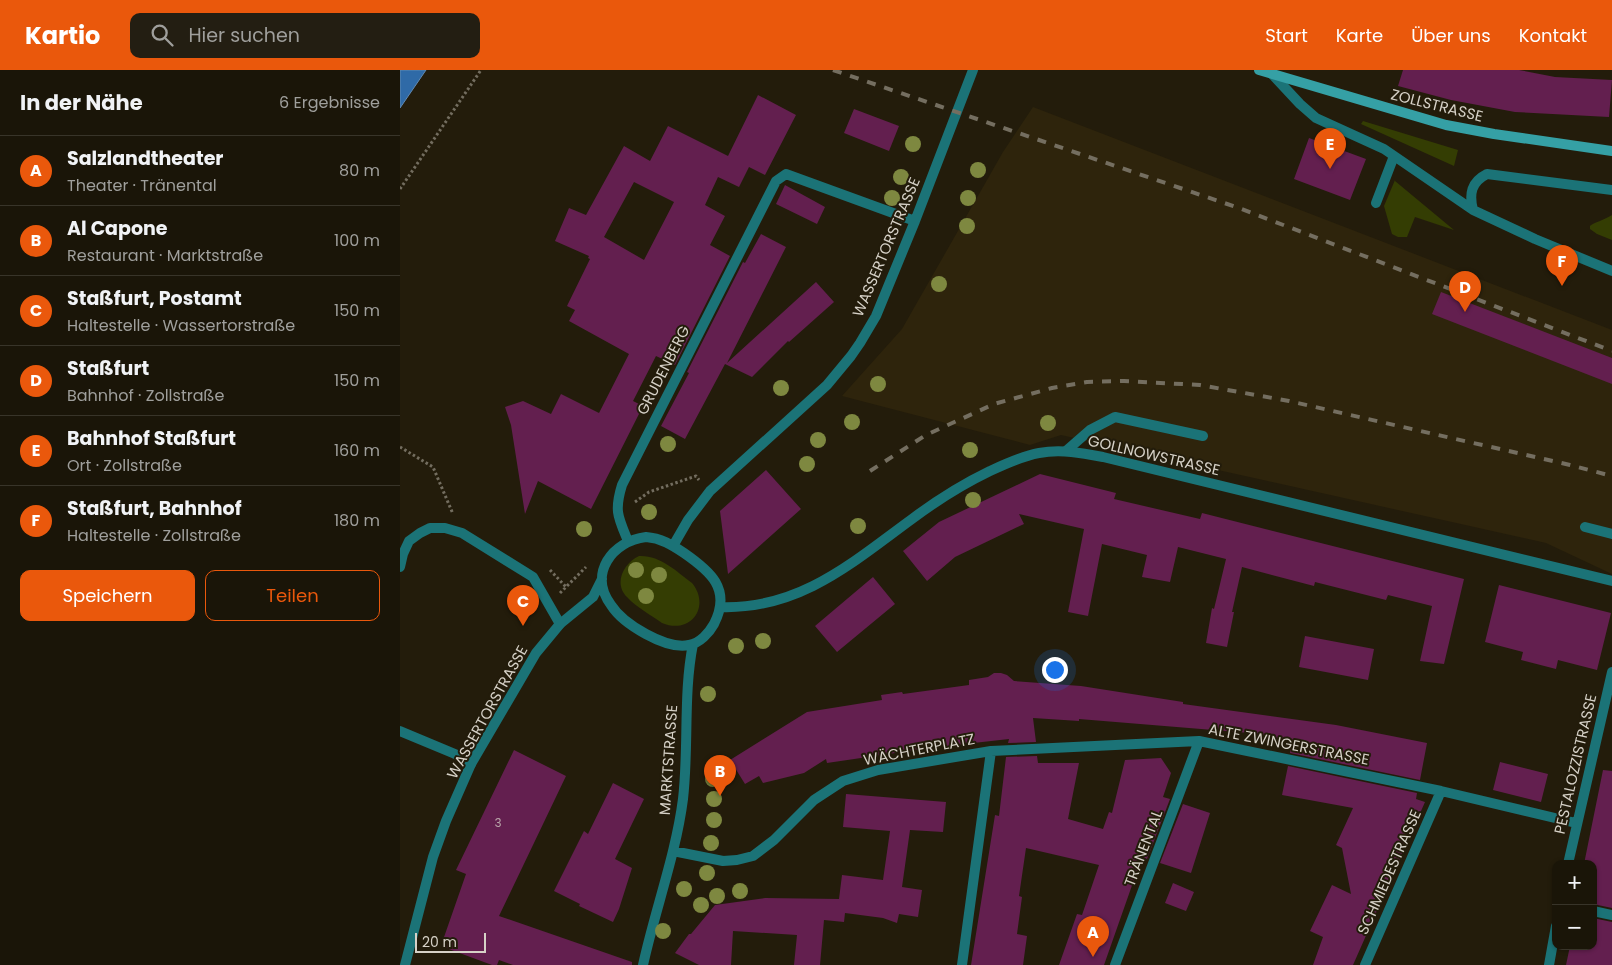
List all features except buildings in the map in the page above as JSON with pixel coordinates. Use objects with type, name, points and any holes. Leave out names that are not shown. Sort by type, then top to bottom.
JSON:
[{"type":"main road","name":"ZOLLSTRASSE","points":[[1258,70],[1431,121],[1462,128],[1612,151]]},
{"type":"street","name":"WASSERTORSTRASSE","points":[[673,546],[688,520],[710,491],[816,395],[851,356],[876,316],[973,70]]},
{"type":"street","points":[[1272,74],[1316,118],[1384,148],[1473,210],[1535,239],[1612,271]]},
{"type":"street","points":[[1376,203],[1394,156]]},
{"type":"street","name":"GRUDENBERG","points":[[628,541],[618,515],[617,501],[622,485],[776,181],[786,174],[915,221]]},
{"type":"street","points":[[1473,210],[1470,199],[1472,188],[1478,178],[1486,174],[1612,190]]},
{"type":"street","points":[[1066,450],[1090,430],[1115,417],[1203,436]]},
{"type":"street","name":"GOLLNOWSTRASSE","points":[[720,607],[761,603],[810,588],[861,558],[913,518],[973,479],[1008,463],[1039,453],[1066,450],[1103,457],[1612,581]]},
{"type":"street","points":[[1585,527],[1612,534]]},
{"type":"street","points":[[400,567],[408,540],[420,533],[430,528],[445,528],[462,532],[533,577],[540,586],[560,624]]},
{"type":"street","points":[[602,579],[605,596],[616,612],[656,640],[672,645],[693,644],[702,639],[712,629],[719,613],[719,592],[714,578],[702,565],[664,540],[653,537],[637,538],[628,541]]},
{"type":"street","name":"WASSERTORSTRASSE","points":[[405,965],[433,857],[446,821],[471,764],[536,653],[560,624],[593,597],[602,579],[608,560],[617,548],[628,541]]},
{"type":"street","name":"MARKTSTRASSE","points":[[643,965],[673,851],[683,799],[687,743],[688,671],[693,644]]},
{"type":"street","name":"PESTALOZZISTRASSE","points":[[1569,860],[1612,672]]},
{"type":"street","points":[[400,731],[455,754],[471,764]]},
{"type":"street","name":"ALTE ZWINGERSTRASSE","points":[[991,751],[1200,742],[1441,791],[1576,824]]},
{"type":"street","name":"TRÄNENTAL","points":[[1115,965],[1200,742]]},
{"type":"street","points":[[962,965],[991,751]]},
{"type":"street","name":"WÄCHTERPLATZ","points":[[673,851],[723,861],[753,856],[774,840],[814,800],[843,781],[878,770],[991,751]]},
{"type":"street","name":"SCHMIEDESTRASSE","points":[[1365,965],[1441,791]]},
{"type":"street","points":[[1597,912],[1612,914]]},
{"type":"street","points":[[1549,965],[1552,948]]},
{"type":"path","points":[[400,188],[481,70]]},
{"type":"path","points":[[400,447],[433,467],[455,518]]},
{"type":"path","points":[[548,568],[567,588]]},
{"type":"shaded area","points":[[1033,107],[1612,330],[1612,574],[1546,543],[1061,435],[1030,445],[842,396],[902,329],[1003,152]]},
{"type":"green space","points":[[1363,121],[1458,150],[1454,166],[1361,124]]},
{"type":"green space","points":[[1395,180],[1454,230],[1415,217],[1407,237],[1398,237],[1392,234],[1384,206]]},
{"type":"green space","points":[[1612,215],[1612,240],[1590,229],[1590,226]]},
{"type":"green space","points":[[639,556],[647,556],[661,561],[692,583],[697,592],[699,609],[689,622],[672,626],[662,623],[639,608],[623,592],[621,586],[622,574],[629,563]]},
{"type":"water","points":[[400,70],[426,70],[400,108]]},
{"type":"railway","points":[[833,70],[1239,208],[1612,351]]},
{"type":"railway","points":[[870,471],[926,435],[994,404],[1052,388],[1087,382],[1124,381],[1200,385],[1289,401],[1612,476]]},
{"type":"place","name":"Bahnhof Staßfurt","points":[[1330,169]]},
{"type":"place","name":"Staßfurt, Bahnhof","points":[[1562,286]]},
{"type":"place","name":"Staßfurt","points":[[1465,312]]},
{"type":"place","name":"Staßfurt, Postamt","points":[[523,626]]},
{"type":"place","name":"Al Capone","points":[[720,796]]},
{"type":"place","name":"Salzlandtheater","points":[[1093,957]]}]
